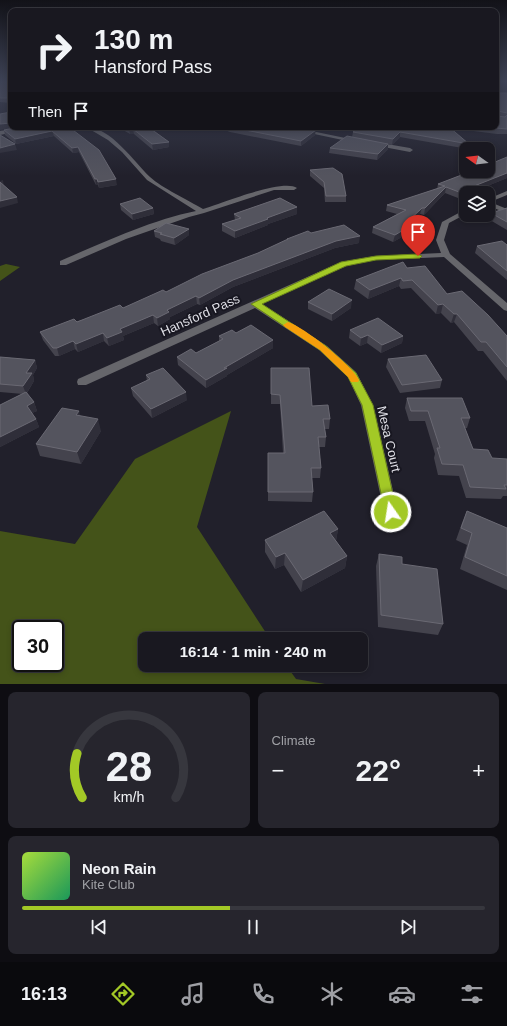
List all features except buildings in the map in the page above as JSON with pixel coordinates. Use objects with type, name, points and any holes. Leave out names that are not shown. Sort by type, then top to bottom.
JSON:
[{"type":"street","points":[[0,133],[16,130]]},
{"type":"street","points":[[94,130],[110,139],[124,151],[149,179],[202,212]]},
{"type":"street","points":[[300,130],[410,150]]},
{"type":"street","points":[[63,263],[123,237],[187,215],[202,212],[273,188],[294,188]]},
{"type":"street","points":[[495,200],[507,194]]},
{"type":"street","points":[[495,206],[507,211]]},
{"type":"street","points":[[459,215],[446,222],[440,240],[446,255],[507,308]]},
{"type":"street","name":"Hansford Pass","points":[[82,382],[344,264],[376,258],[446,255]]},
{"type":"street","name":"Mesa Court","points":[[256,304],[323,348],[352,375],[367,405],[391,512]]},
{"type":"green space","points":[[6,264],[20,267],[0,281],[0,266]]},
{"type":"green space","points":[[231,411],[197,527],[265,632],[138,632],[138,672],[291,672],[296,679],[325,684],[0,684],[0,531],[75,544],[135,459]]},
{"type":"slow traffic","points":[[288,325],[323,348],[352,375],[354,380]]},
{"type":"route","points":[[391,512],[367,405],[352,375],[323,348],[256,304],[344,264],[376,258],[418,256]]}]
